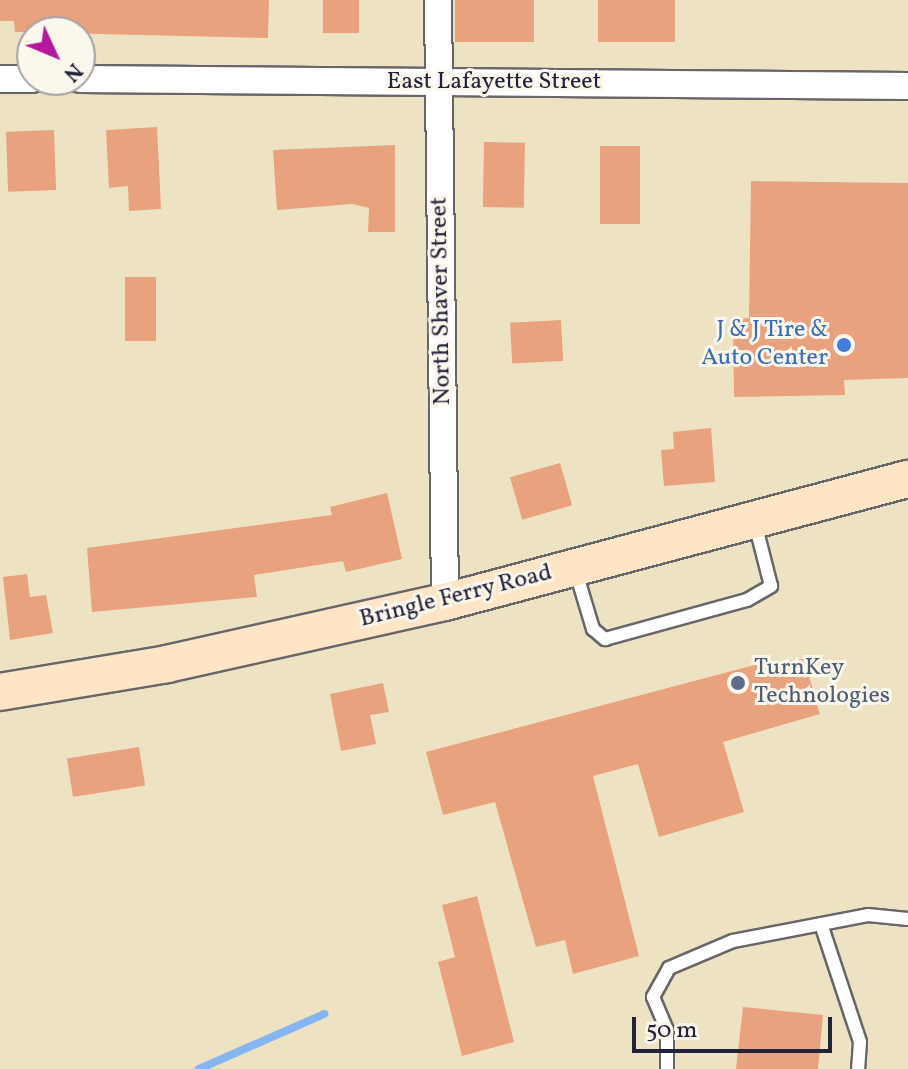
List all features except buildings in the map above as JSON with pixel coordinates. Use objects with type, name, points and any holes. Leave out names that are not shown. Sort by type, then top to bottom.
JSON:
[{"type":"street","name":"North Shaver Street","points":[[438,0],[445,602]]},
{"type":"street","name":"East Lafayette Street","points":[[96,79],[908,86]]},
{"type":"street","name":"Bringle Ferry Road","points":[[0,692],[167,664],[445,602],[908,479]]},
{"type":"lane","points":[[575,567],[593,629],[605,639],[771,586],[754,520]]},
{"type":"lane","points":[[667,1069],[667,1030],[653,997],[669,968],[733,941],[868,915],[908,919]]},
{"type":"lane","points":[[821,924],[860,1042],[858,1069]]},
{"type":"waterway","points":[[199,1069],[324,1014]]},
{"type":"place","name":"J & J Tire & Auto Center","points":[[844,345]]},
{"type":"place","name":"TurnKey Technologies","points":[[738,683]]}]
